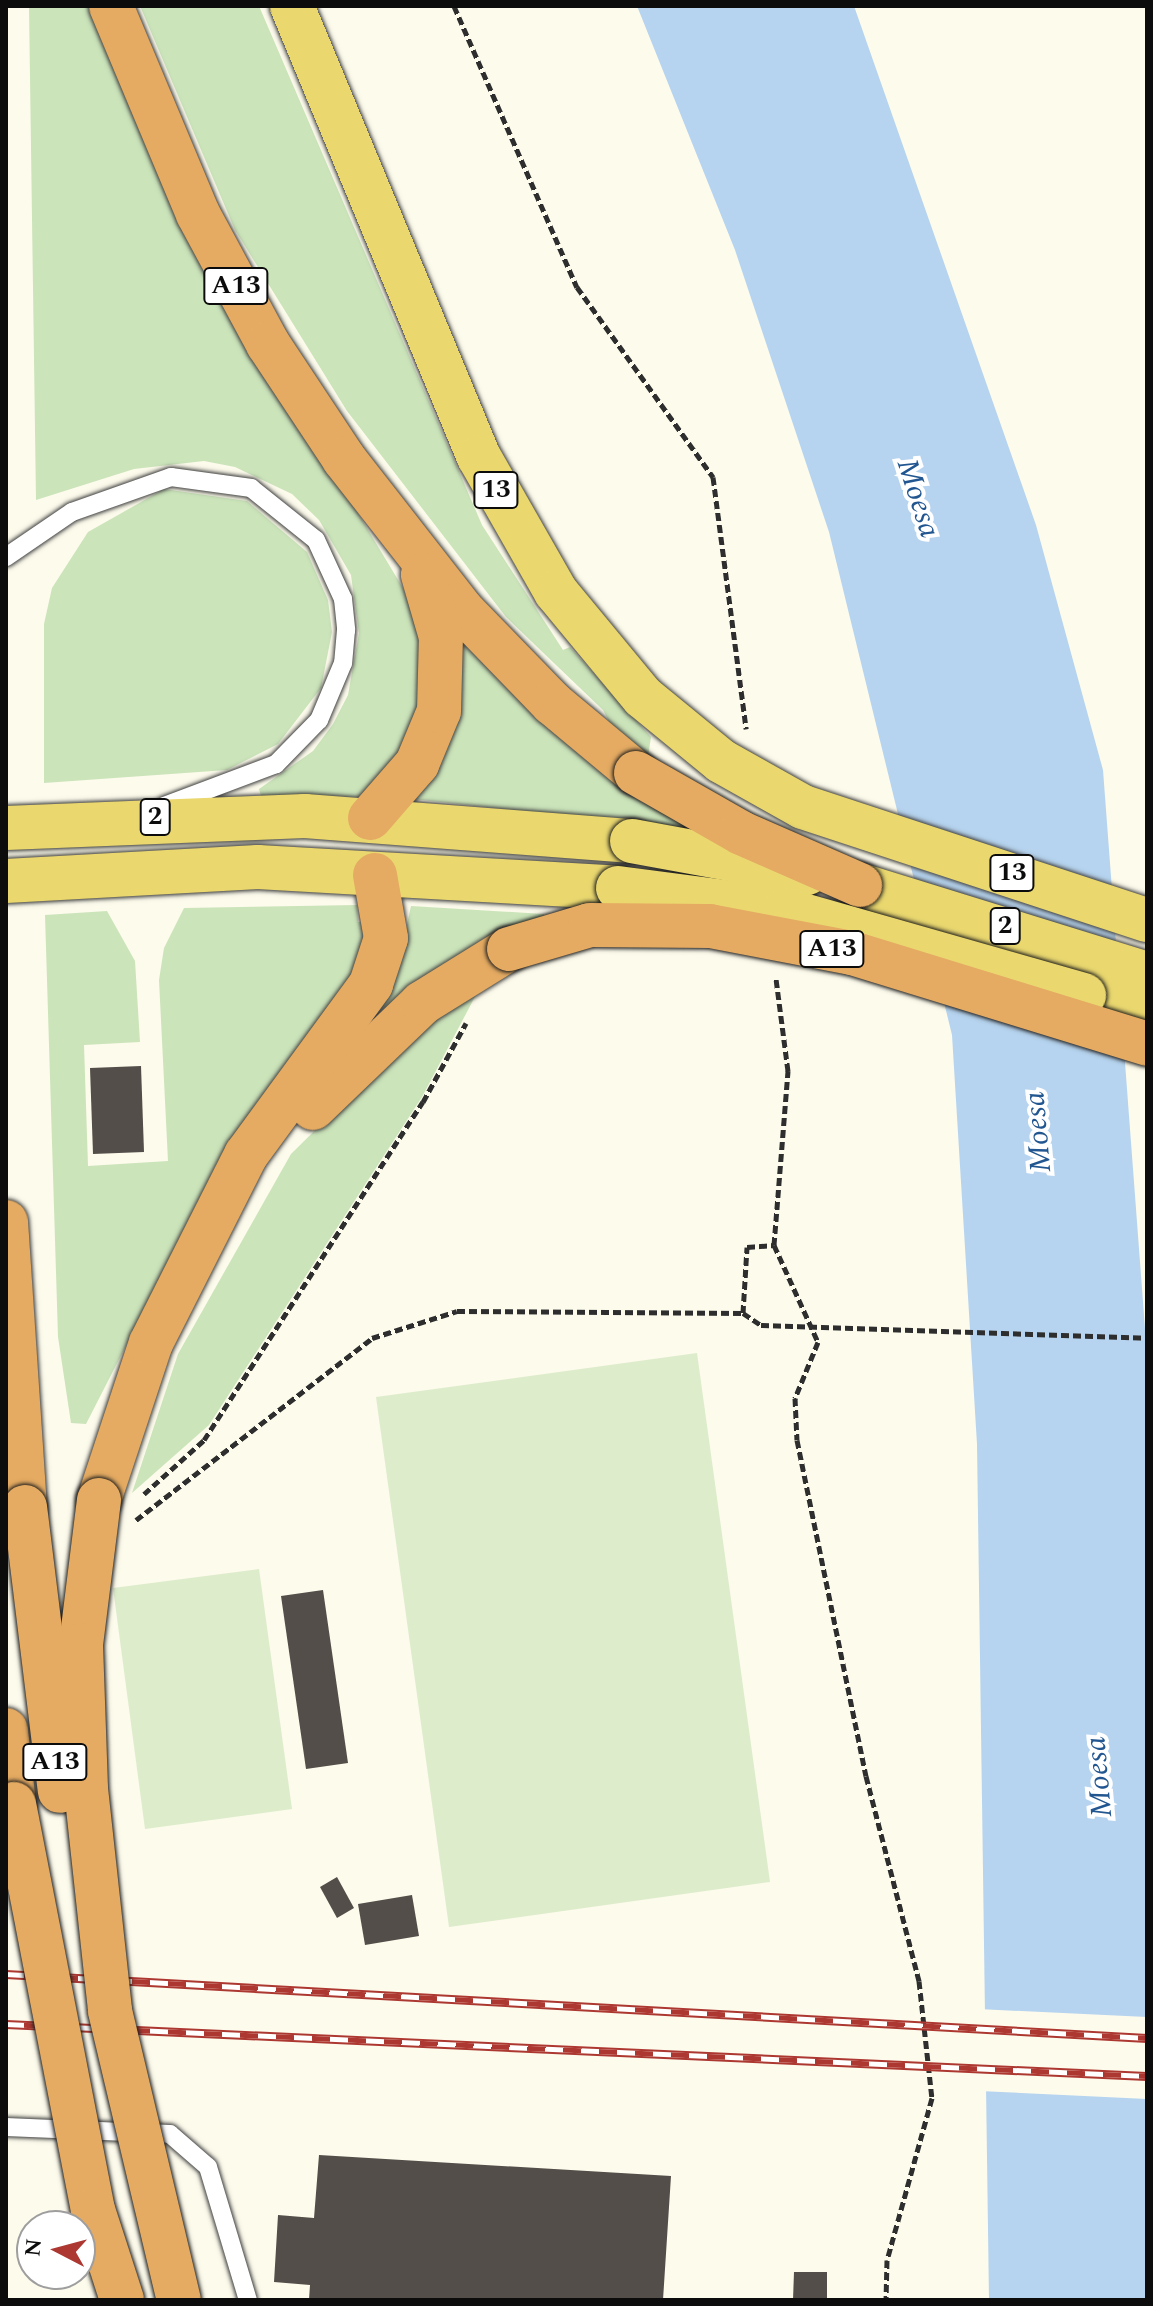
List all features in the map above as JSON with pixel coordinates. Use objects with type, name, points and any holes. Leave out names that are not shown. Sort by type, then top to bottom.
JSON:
[{"type":"highway","name":"A13","points":[[111,6],[166,148],[235,284],[305,402],[406,541],[552,703],[636,773],[741,833],[860,885]]},
{"type":"highway","name":"A13","points":[[357,828],[425,749],[443,684],[435,605],[406,541]]},
{"type":"highway","name":"A13","points":[[110,2011],[81,1691],[151,1343],[228,1202],[246,1155],[371,984],[386,930],[375,875]]},
{"type":"highway","name":"A13","points":[[228,1202],[366,1051],[449,983],[509,949],[590,925],[710,926],[852,953],[1147,1044]]},
{"type":"highway","name":"A13","points":[[6,1222],[25,1507],[63,1816],[87,1950],[110,2011],[179,2300]]},
{"type":"highway","name":"A13","points":[[6,1730],[52,2017],[93,2210],[122,2300]]},
{"type":"main road","name":"13","points":[[292,6],[473,443],[556,592],[633,687],[694,741],[776,794],[875,832],[1147,920]]},
{"type":"main road","name":"2","points":[[6,828],[130,818],[305,816],[357,828],[632,841],[860,885],[1147,974]]},
{"type":"main road","points":[[258,867],[357,828]]},
{"type":"main road","name":"A13","points":[[357,828],[375,875]]},
{"type":"main road","name":"2","points":[[6,881],[258,867],[618,888],[857,927],[1147,1017]]},
{"type":"lane","points":[[6,557],[115,492],[198,476],[277,502],[300,520],[332,566],[345,641],[319,720],[299,745],[250,778],[130,818]]},
{"type":"lane","points":[[6,2127],[170,2134],[208,2167],[248,2300]]},
{"type":"path","points":[[454,6],[577,287],[713,477],[746,730]]},
{"type":"path","points":[[773,961],[788,1071],[774,1245],[818,1342],[795,1398],[797,1440],[866,1776],[919,1981],[932,2098],[887,2260],[886,2300]]},
{"type":"path","points":[[118,1500],[204,1440],[423,1102],[475,1006]]},
{"type":"path","points":[[743,1313],[747,1247],[774,1245]]},
{"type":"path","points":[[144,1515],[372,1338],[457,1311],[576,1309],[743,1313],[761,1325],[1147,1338]]},
{"type":"green space","points":[[29,6],[92,6],[179,216],[412,603],[422,635],[422,697],[403,751],[364,797],[261,796],[259,789],[313,751],[333,724],[348,695],[359,633],[351,575],[319,520],[292,494],[235,467],[204,461],[134,469],[36,500]]},
{"type":"green space","points":[[140,6],[259,6],[482,525],[563,650],[570,647],[651,737],[648,757],[617,737],[603,710],[506,617],[347,411],[235,230]]},
{"type":"green space","points":[[164,489],[247,501],[307,552],[328,600],[332,632],[321,688],[278,744],[227,770],[44,783],[44,624],[52,588],[88,532]]},
{"type":"green space","points":[[459,633],[689,821],[686,829],[413,799]]},
{"type":"green space","points":[[357,905],[358,922],[371,922],[369,952],[195,1211],[86,1424],[71,1423],[58,1337],[45,915],[107,911],[135,961],[140,1042],[84,1045],[88,1166],[168,1161],[159,980],[164,948],[184,908]]},
{"type":"green space","points":[[411,906],[544,914],[545,919],[372,1023],[367,1018],[401,952]]},
{"type":"green space","points":[[478,991],[422,1097],[209,1425],[132,1493],[178,1354],[291,1154],[447,1000]]},
{"type":"green space","points":[[697,1353],[770,1882],[449,1927],[376,1397]]},
{"type":"green space","points":[[259,1569],[292,1809],[145,1829],[113,1588]]},
{"type":"water","name":"Moesa","points":[[637,6],[854,6],[1036,525],[1103,770],[1147,1355],[1147,2300],[989,2300],[977,1444],[952,1035],[829,532],[735,250]]},
{"type":"pier","points":[[978,2009],[1147,2017],[1147,2099],[979,2091]]},
{"type":"building","points":[[141,1066],[144,1152],[93,1154],[90,1068]]},
{"type":"building","points":[[323,1590],[348,1763],[306,1769],[281,1596]]},
{"type":"building","points":[[337,1877],[354,1908],[337,1918],[320,1887]]},
{"type":"building","points":[[412,1895],[419,1936],[365,1945],[358,1904]]},
{"type":"building","points":[[319,2155],[671,2176],[663,2300],[309,2300],[310,2285],[274,2282],[278,2215],[314,2218]]},
{"type":"building","points":[[794,2272],[827,2272],[827,2300],[793,2300]]},
{"type":"railway","points":[[6,1974],[1147,2038]]},
{"type":"railway","points":[[6,2024],[1147,2076]]}]
